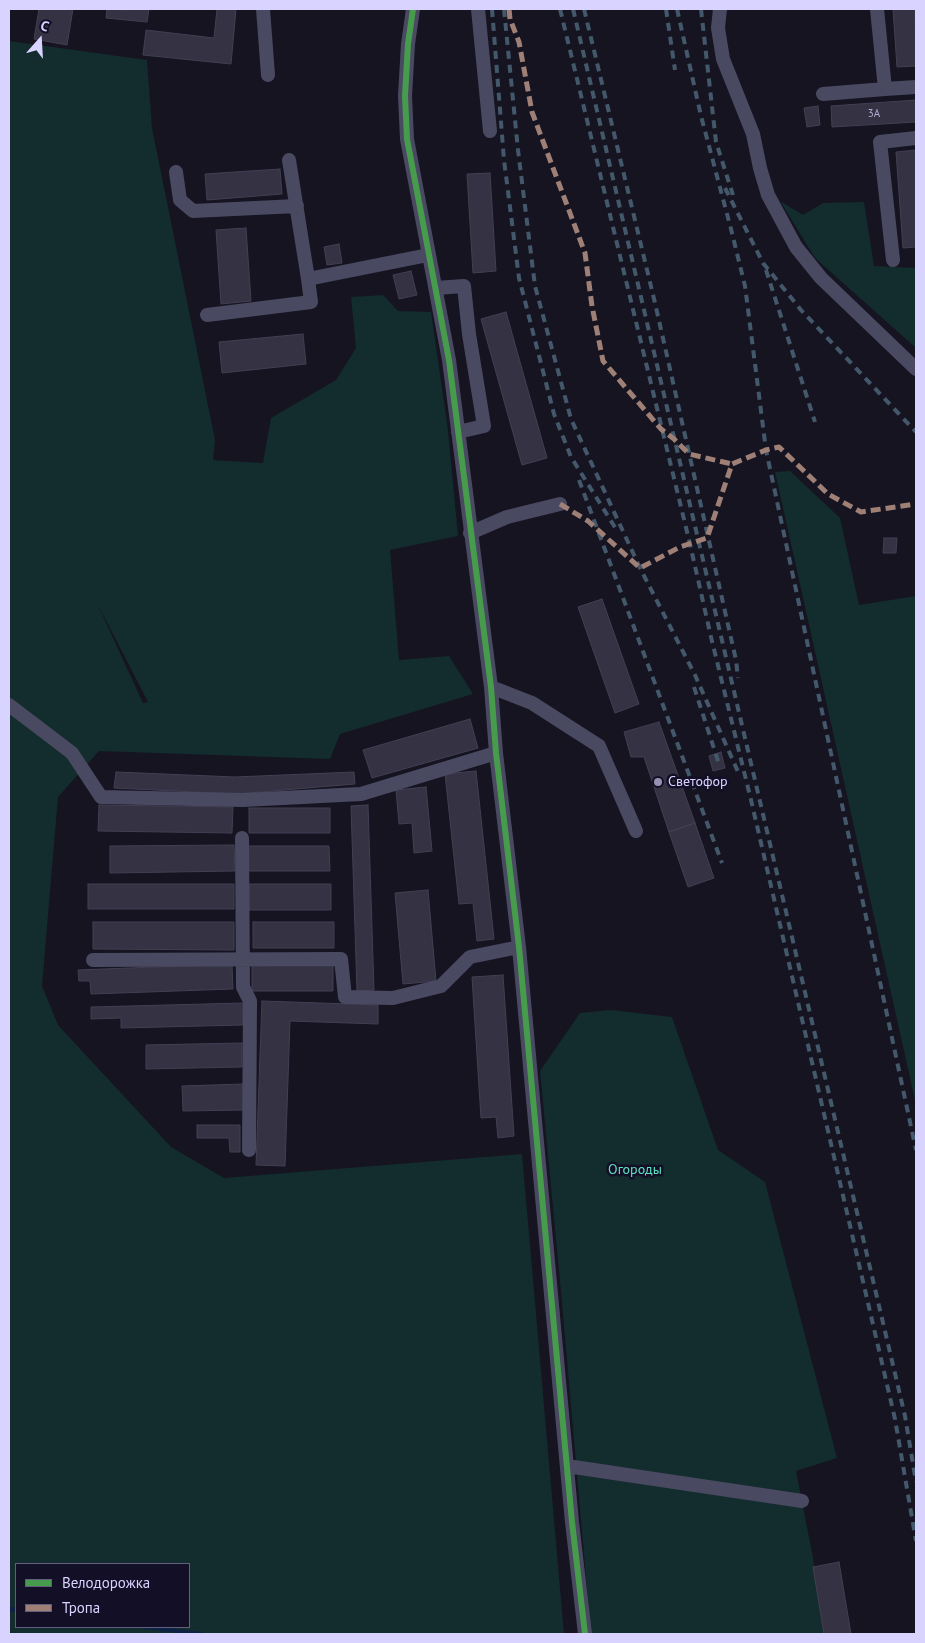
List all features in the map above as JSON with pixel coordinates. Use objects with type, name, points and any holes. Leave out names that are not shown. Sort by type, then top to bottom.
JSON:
[{"type":"street","points":[[263,9],[268,75]]},
{"type":"street","points":[[413,9],[408,44],[405,96],[407,139],[449,360],[491,687],[496,753],[519,947],[567,1466],[585,1634]]},
{"type":"street","points":[[478,9],[490,131]]},
{"type":"street","points":[[720,9],[718,28],[723,59],[753,134],[768,195],[796,246],[821,278],[916,369]]},
{"type":"street","points":[[877,9],[885,89]]},
{"type":"street","points":[[822,94],[916,86]]},
{"type":"street","points":[[893,260],[880,142],[916,138]]},
{"type":"street","points":[[207,315],[311,302],[290,160]]},
{"type":"street","points":[[176,172],[180,200],[193,211],[297,206]]},
{"type":"street","points":[[308,279],[428,255]]},
{"type":"street","points":[[436,288],[464,286],[469,334],[484,426],[458,432]]},
{"type":"street","points":[[470,533],[507,517],[560,504]]},
{"type":"street","points":[[491,687],[532,702],[599,746],[636,831]]},
{"type":"street","points":[[9,705],[72,753],[101,797],[243,800],[361,794],[496,753]]},
{"type":"street","points":[[242,838],[243,987],[250,1001],[249,1150]]},
{"type":"street","points":[[93,960],[341,959],[345,997],[393,998],[441,986],[470,957],[519,947]]},
{"type":"street","points":[[567,1466],[802,1501]]},
{"type":"green space","points":[[9,41],[147,60],[152,128],[215,440],[213,460],[263,463],[271,418],[336,380],[356,348],[351,297],[383,295],[398,311],[431,312],[448,430],[458,536],[390,550],[399,660],[449,656],[473,694],[340,734],[330,759],[99,751],[58,797],[42,986],[58,1025],[171,1147],[224,1178],[522,1154],[564,1634],[9,1634]],"holes":[[[97,603],[148,702],[143,703]]]},
{"type":"green space","points":[[780,201],[803,215],[823,203],[864,202],[874,266],[916,268],[916,348],[815,258]]},
{"type":"green space","points":[[790,471],[840,518],[859,605],[916,596],[916,1105],[775,472]]},
{"type":"green space","name":"Огороды","points":[[611,1010],[672,1017],[718,1150],[765,1182],[837,1458],[796,1471],[813,1558],[824,1634],[591,1634],[540,1071],[580,1013]]},
{"type":"building","points":[[39,9],[73,9],[67,45],[34,39]]},
{"type":"building","points":[[107,9],[149,9],[147,22],[106,18]]},
{"type":"building","points":[[217,9],[236,9],[231,64],[143,55],[146,30],[214,38]]},
{"type":"building","points":[[893,9],[915,9],[916,66],[897,67]]},
{"type":"building","points":[[916,100],[916,122],[832,127],[831,106]]},
{"type":"building","points":[[818,106],[820,125],[807,127],[804,108]]},
{"type":"building","points":[[916,150],[916,247],[903,248],[896,152]]},
{"type":"building","points":[[280,169],[282,194],[207,200],[205,174]]},
{"type":"building","points":[[490,173],[496,271],[473,273],[467,174]]},
{"type":"building","points":[[246,228],[251,301],[221,304],[216,230]]},
{"type":"building","points":[[339,244],[342,263],[327,265],[324,247]]},
{"type":"building","points":[[411,271],[417,295],[399,299],[393,275]]},
{"type":"building","points":[[506,312],[547,458],[522,465],[481,319]]},
{"type":"building","points":[[303,334],[306,364],[222,373],[219,342]]},
{"type":"building","points":[[884,538],[897,538],[896,553],[883,553]]},
{"type":"building","points":[[602,599],[639,704],[615,713],[578,607]]},
{"type":"building","points":[[470,719],[478,748],[372,778],[363,750]]},
{"type":"building","points":[[659,722],[695,823],[669,832],[644,757],[631,757],[624,732]]},
{"type":"building","points":[[721,752],[725,768],[713,771],[709,756]]},
{"type":"building","points":[[476,771],[494,939],[477,941],[473,903],[459,904],[445,774]]},
{"type":"building","points":[[116,772],[235,777],[354,772],[355,784],[237,794],[114,788]]},
{"type":"building","points":[[426,787],[432,851],[414,853],[412,823],[399,824],[396,790]]},
{"type":"building","points":[[99,805],[233,807],[232,833],[98,831]]},
{"type":"building","points":[[368,805],[374,990],[357,991],[351,806]]},
{"type":"building","points":[[249,808],[330,808],[330,833],[249,833]]},
{"type":"building","points":[[695,823],[714,878],[688,887],[669,832]]},
{"type":"building","points":[[234,845],[235,871],[110,873],[110,846]]},
{"type":"building","points":[[248,846],[329,846],[330,871],[248,871]]},
{"type":"building","points":[[88,884],[234,884],[234,909],[88,909]]},
{"type":"building","points":[[249,884],[331,884],[331,910],[249,910]]},
{"type":"building","points":[[428,890],[436,981],[403,984],[395,893]]},
{"type":"building","points":[[93,922],[234,922],[234,950],[93,949]]},
{"type":"building","points":[[253,922],[334,922],[334,948],[253,948]]},
{"type":"building","points":[[232,964],[233,989],[91,994],[90,981],[79,981],[78,970]]},
{"type":"building","points":[[252,965],[333,965],[333,991],[252,991]]},
{"type":"building","points":[[503,975],[514,1136],[498,1138],[496,1117],[481,1118],[472,977]]},
{"type":"building","points":[[262,1001],[378,1005],[378,1024],[290,1021],[285,1166],[256,1165]]},
{"type":"building","points":[[243,1003],[243,1025],[121,1028],[121,1018],[91,1019],[91,1007]]},
{"type":"building","points":[[242,1043],[242,1067],[146,1069],[146,1045]]},
{"type":"building","points":[[243,1084],[244,1110],[183,1111],[182,1086]]},
{"type":"building","points":[[197,1125],[240,1125],[240,1152],[230,1152],[229,1138],[197,1138]]},
{"type":"building","points":[[839,1562],[851,1634],[824,1634],[813,1567]]},
{"type":"waterway","points":[[9,1609],[15,1610]]},
{"type":"waterway","points":[[153,1628],[202,1634]]},
{"type":"railway","points":[[492,9],[504,160],[519,278],[554,414],[571,457],[616,529]]},
{"type":"railway","points":[[504,9],[518,150],[535,286],[571,419],[640,568],[695,675],[739,774]]},
{"type":"railway","points":[[560,9],[751,800],[895,1419],[916,1541]]},
{"type":"railway","points":[[573,9],[905,1416],[916,1482]]},
{"type":"railway","points":[[584,9],[655,303],[736,660],[738,678]]},
{"type":"railway","points":[[666,9],[675,70]]},
{"type":"railway","points":[[677,9],[701,116],[745,286],[766,450],[916,1150]]},
{"type":"railway","points":[[701,9],[716,142],[733,195]]},
{"type":"railway","points":[[725,188],[763,263],[801,310],[916,432]]},
{"type":"railway","points":[[766,270],[815,422]]},
{"type":"railway","points":[[579,480],[722,863]]},
{"type":"railway","points":[[694,687],[719,764]]},
{"type":"marked path","points":[[509,9],[510,19],[519,42],[532,112],[585,253],[592,306],[603,361],[661,429],[689,454],[732,464]]},
{"type":"marked path","points":[[560,504],[588,521],[640,568],[680,547],[707,538],[732,464],[766,450],[779,447],[828,494],[861,512],[916,504]]},
{"type":"cycle path","points":[[413,9],[408,44],[405,96],[407,139],[449,360],[491,687],[496,753],[519,947],[572,1522],[585,1634]]},
{"type":"place","name":"Светофор","points":[[658,782]]}]
